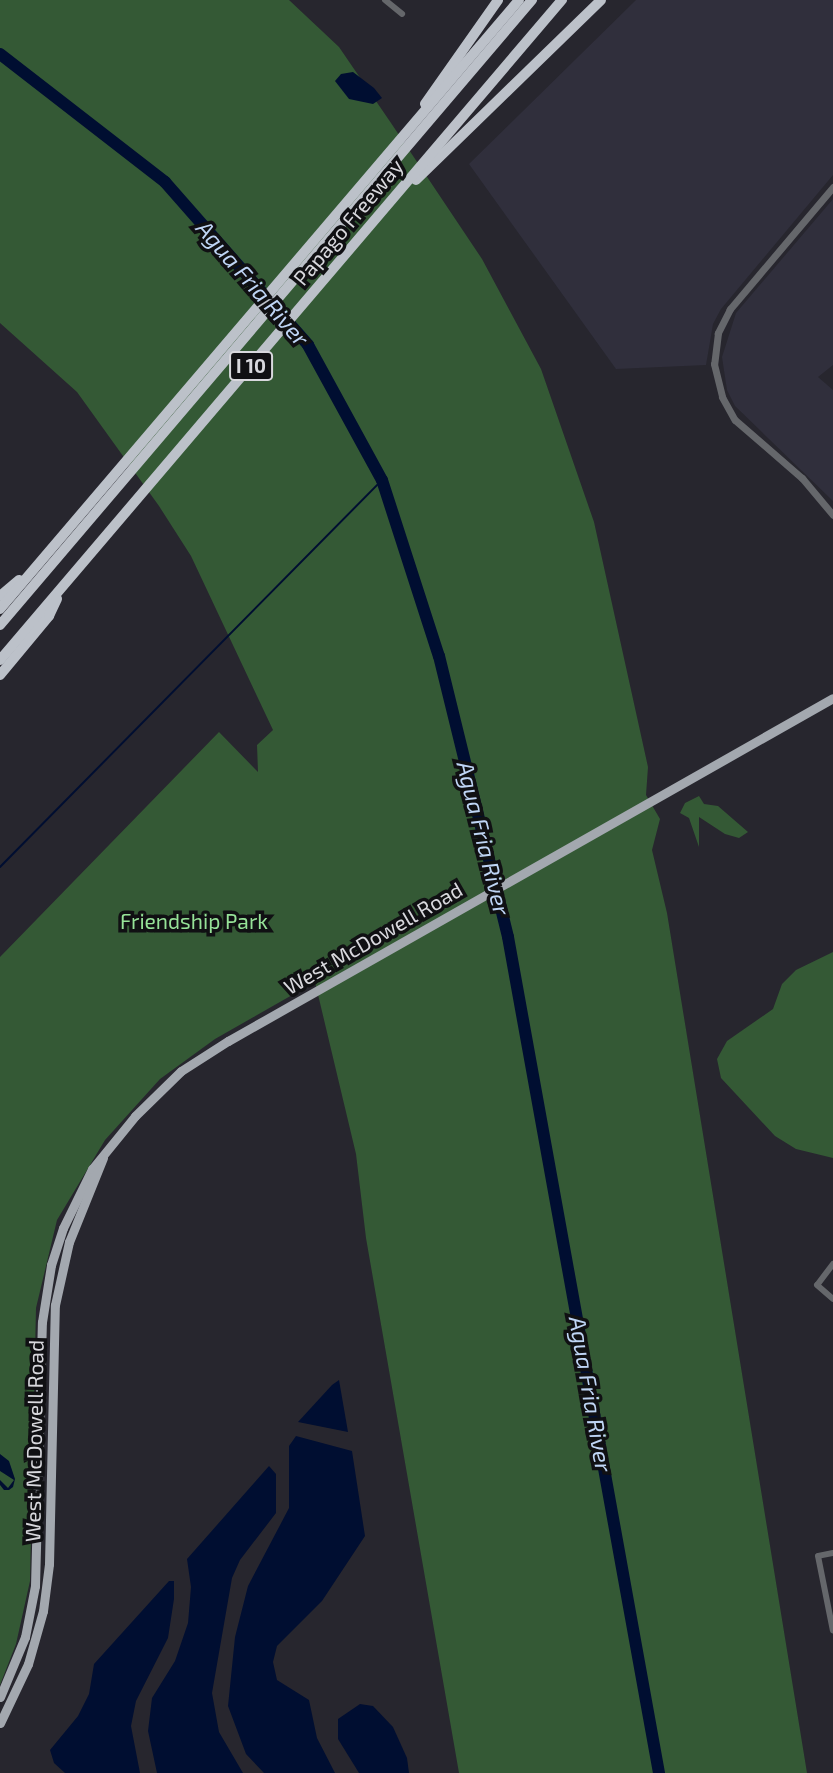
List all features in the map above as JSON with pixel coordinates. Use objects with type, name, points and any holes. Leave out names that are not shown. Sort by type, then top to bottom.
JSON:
[{"type":"highway","points":[[419,126],[436,82],[498,0]]},
{"type":"highway","name":"Papago Freeway","points":[[0,609],[110,488],[419,126],[519,0]]},
{"type":"highway","points":[[419,126],[532,0]]},
{"type":"highway","name":"Papago Freeway","points":[[0,660],[372,224],[437,154],[562,0]]},
{"type":"highway","points":[[437,154],[601,0]]},
{"type":"highway","points":[[0,625],[110,488]]},
{"type":"highway","points":[[0,596],[33,570]]},
{"type":"highway","points":[[0,675],[49,616],[64,584]]},
{"type":"main road","name":"West McDowell Road","points":[[0,1697],[25,1637],[35,1586],[47,1287],[67,1218],[92,1168],[103,1158],[139,1110],[181,1072],[316,991],[833,698]]},
{"type":"main road","name":"West McDowell Road","points":[[0,1723],[28,1664],[43,1611],[49,1564],[55,1305],[69,1242],[103,1158]]},
{"type":"street","points":[[385,0],[402,14]]},
{"type":"street","points":[[833,187],[724,319],[713,364],[718,386],[735,420],[802,478],[833,515]]},
{"type":"street","points":[[833,1264],[817,1285],[833,1299]]},
{"type":"street","points":[[833,1553],[818,1556],[833,1631]]},
{"type":"shaded area","points":[[636,0],[833,0],[833,175],[721,309],[713,324],[706,365],[616,369],[469,164]]},
{"type":"shaded area","points":[[833,199],[833,365],[818,377],[833,390],[833,501],[735,406],[727,390],[722,357],[736,313]]},
{"type":"green space","name":"Friendship Park","points":[[0,0],[289,0],[339,47],[391,123],[482,259],[541,369],[594,522],[648,767],[646,795],[660,819],[652,850],[667,913],[807,1773],[459,1773],[366,1238],[356,1154],[315,982],[215,1039],[160,1079],[105,1140],[57,1220],[36,1308],[30,1581],[16,1644],[0,1685],[0,957],[219,732],[258,772],[257,745],[273,730],[191,556],[159,506],[77,392],[0,323]]},
{"type":"green space","points":[[699,796],[704,804],[718,806],[748,832],[739,838],[725,834],[699,817],[699,847],[689,818],[680,813],[685,803]]},
{"type":"green space","points":[[833,952],[833,1158],[796,1149],[775,1136],[721,1078],[717,1059],[727,1041],[773,1009],[782,984],[796,970]]},
{"type":"water","points":[[353,72],[374,88],[382,98],[373,104],[349,99],[335,81],[341,74]]},
{"type":"water","points":[[339,1380],[348,1432],[298,1422],[332,1385]]},
{"type":"water","points":[[296,1436],[352,1451],[365,1536],[322,1601],[277,1646],[273,1662],[277,1680],[309,1700],[317,1738],[335,1773],[264,1773],[246,1754],[228,1706],[235,1637],[248,1586],[289,1508],[289,1446]]},
{"type":"water","points":[[0,1454],[9,1461],[15,1479],[9,1490],[4,1490],[0,1485],[0,1480],[8,1488],[14,1480],[0,1471]]},
{"type":"water","points":[[269,1466],[276,1474],[276,1513],[240,1560],[232,1578],[212,1693],[219,1732],[243,1773],[157,1773],[148,1731],[152,1698],[175,1661],[188,1623],[191,1587],[187,1559]]},
{"type":"water","points":[[169,1581],[174,1581],[174,1599],[168,1638],[136,1701],[131,1726],[140,1773],[65,1773],[54,1763],[50,1750],[78,1716],[89,1694],[94,1664]]},
{"type":"water","points":[[360,1704],[373,1706],[393,1727],[407,1758],[409,1773],[359,1773],[338,1739],[338,1719]]},
{"type":"waterway","name":"Agua Fria River","points":[[0,54],[165,182],[308,345],[382,480],[439,656],[508,937],[659,1773]]},
{"type":"waterway","points":[[0,867],[382,480]]}]
